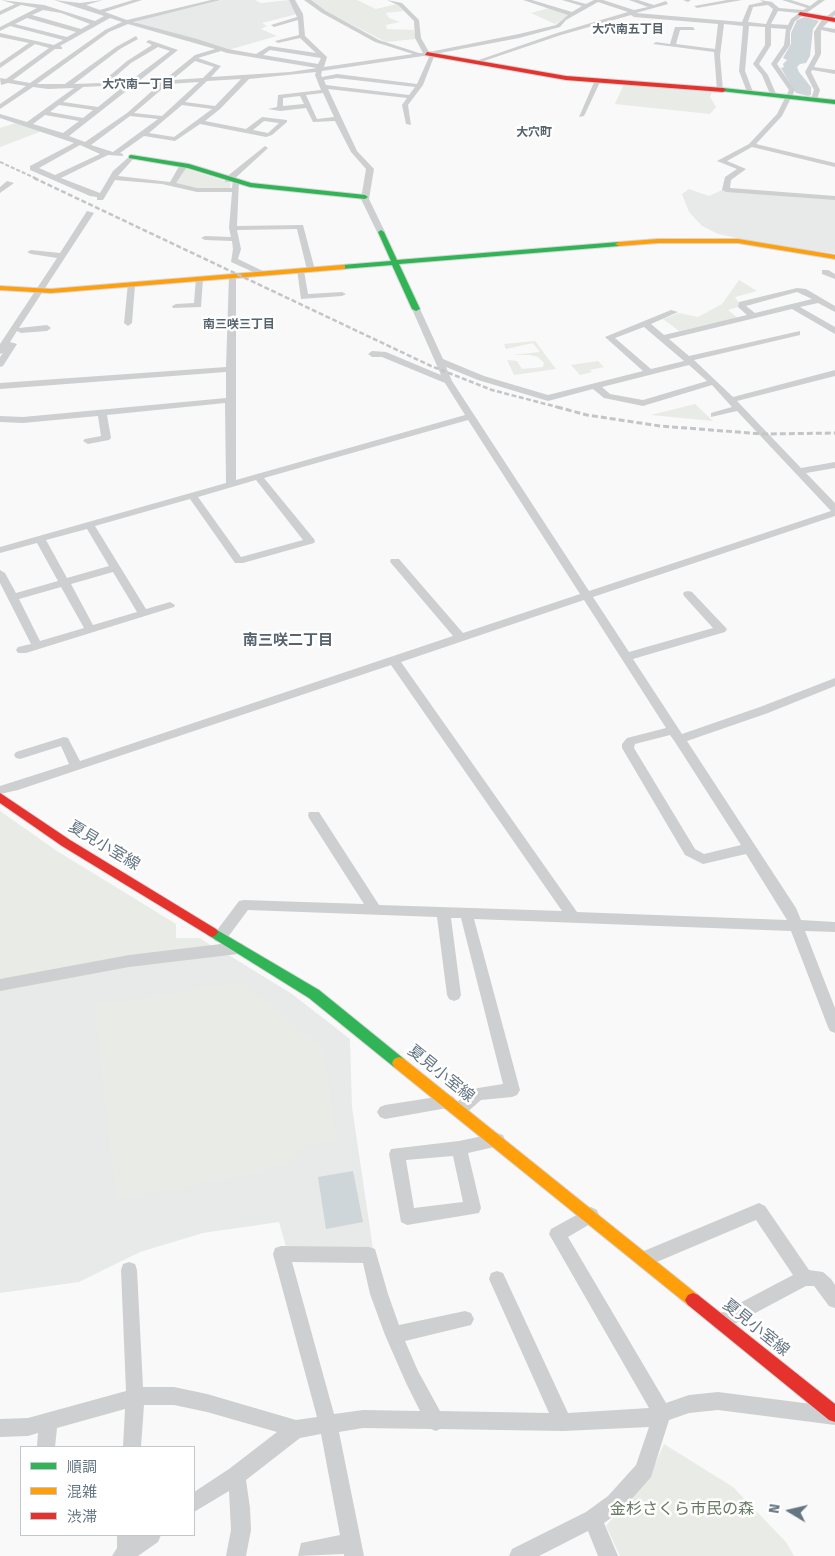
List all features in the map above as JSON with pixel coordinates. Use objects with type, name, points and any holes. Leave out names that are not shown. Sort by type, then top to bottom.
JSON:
[{"type":"street","points":[[4,0],[42,7],[94,23]]},
{"type":"street","points":[[0,29],[58,0],[80,5],[129,21],[138,26],[222,49],[320,68]]},
{"type":"street","points":[[80,5],[100,0]]},
{"type":"street","points":[[100,12],[139,0]]},
{"type":"street","points":[[0,107],[107,31],[129,21],[217,0]]},
{"type":"street","points":[[292,0],[300,18],[302,36],[323,56],[324,59],[318,75],[349,145],[370,169],[365,197],[448,381],[790,912],[835,1027]]},
{"type":"street","points":[[307,0],[324,12],[376,40],[427,54],[473,63],[566,78],[773,94],[835,102]]},
{"type":"street","points":[[390,0],[400,4],[417,21],[418,38],[427,54],[419,86],[405,105],[409,124]]},
{"type":"street","points":[[526,0],[572,14]]},
{"type":"street","points":[[565,0],[587,6]]},
{"type":"street","points":[[274,68],[301,72],[427,54],[519,36],[558,26],[572,14],[598,0],[633,12]]},
{"type":"street","points":[[632,0],[649,7]]},
{"type":"street","points":[[687,0],[697,6],[709,22]]},
{"type":"street","points":[[697,6],[739,0]]},
{"type":"street","points":[[763,0],[776,7],[776,9],[830,17]]},
{"type":"street","points":[[785,0],[816,6]]},
{"type":"street","points":[[806,0],[816,6]]},
{"type":"street","points":[[0,13],[21,3]]},
{"type":"street","points":[[742,8],[770,3]]},
{"type":"street","points":[[473,63],[558,34],[649,7],[668,5]]},
{"type":"street","points":[[816,6],[801,13],[788,27],[787,44],[774,64],[792,90],[780,115],[751,145],[721,161],[742,169],[728,179],[726,190],[835,198]]},
{"type":"street","points":[[750,7],[745,24],[742,54],[742,71],[750,92]]},
{"type":"street","points":[[773,94],[765,75],[756,64],[768,45],[768,25],[773,10],[776,9]]},
{"type":"street","points":[[679,12],[684,20]]},
{"type":"street","points":[[2,83],[80,31],[111,16],[122,14]]},
{"type":"street","points":[[626,14],[788,27]]},
{"type":"street","points":[[704,14],[721,15]]},
{"type":"street","points":[[25,15],[80,31]]},
{"type":"street","points":[[738,16],[747,17]]},
{"type":"street","points":[[814,99],[817,90],[808,75],[810,68],[817,58],[818,28],[830,17]]},
{"type":"street","points":[[274,24],[300,18]]},
{"type":"street","points":[[720,90],[716,30],[721,23]]},
{"type":"street","points":[[9,24],[67,40]]},
{"type":"street","points":[[673,46],[677,28],[698,29],[696,48]]},
{"type":"street","points":[[818,28],[835,31]]},
{"type":"street","points":[[64,136],[175,50],[149,42],[165,33]]},
{"type":"street","points":[[0,35],[77,51]]},
{"type":"street","points":[[278,41],[302,36]]},
{"type":"street","points":[[7,42],[14,38]]},
{"type":"street","points":[[54,94],[118,48],[136,38]]},
{"type":"street","points":[[0,66],[35,42]]},
{"type":"street","points":[[87,44],[102,46]]},
{"type":"street","points":[[103,84],[130,62],[158,44]]},
{"type":"street","points":[[656,44],[718,51]]},
{"type":"street","points":[[110,47],[118,48]]},
{"type":"street","points":[[257,56],[269,48],[323,56]]},
{"type":"street","points":[[131,157],[116,173],[101,197],[33,168],[83,144],[129,114],[194,59],[222,49]]},
{"type":"street","points":[[239,53],[230,58],[251,63]]},
{"type":"street","points":[[742,54],[777,59]]},
{"type":"street","points":[[55,178],[110,154],[143,134],[180,103],[218,66],[194,59]]},
{"type":"street","points":[[810,68],[835,72]]},
{"type":"street","points":[[285,110],[280,96],[296,86],[301,72]]},
{"type":"street","points":[[320,79],[336,76],[419,86]]},
{"type":"street","points":[[2,83],[30,86],[66,86],[247,77],[296,86],[411,97]]},
{"type":"street","points":[[143,134],[175,139],[218,108],[247,77]]},
{"type":"street","points":[[581,116],[598,80]]},
{"type":"street","points":[[28,125],[82,85]]},
{"type":"street","points":[[296,86],[309,106],[315,121],[338,119]]},
{"type":"street","points":[[180,103],[218,108]]},
{"type":"street","points":[[58,104],[99,109]]},
{"type":"street","points":[[271,109],[285,110],[309,106]]},
{"type":"street","points":[[44,114],[85,120]]},
{"type":"street","points":[[129,114],[163,118]]},
{"type":"street","points":[[0,116],[64,136],[110,154],[184,165],[233,184]]},
{"type":"street","points":[[198,122],[248,131],[270,134],[285,121],[262,119],[248,131]]},
{"type":"street","points":[[751,145],[835,165]]},
{"type":"street","points":[[262,274],[234,260],[237,249],[233,228],[233,184],[265,148]]},
{"type":"street","points":[[172,184],[184,165]]},
{"type":"street","points":[[114,178],[162,182],[197,190],[233,184],[365,197]]},
{"type":"street","points":[[0,191],[10,183]]},
{"type":"street","points":[[0,351],[90,213]]},
{"type":"street","points":[[233,228],[300,226],[305,270],[304,297],[342,294]]},
{"type":"street","points":[[206,238],[235,239]]},
{"type":"street","points":[[0,288],[39,292],[614,243],[683,240],[745,242],[785,250],[835,256]]},
{"type":"street","points":[[32,252],[63,256]]},
{"type":"street","points":[[825,272],[835,277]]},
{"type":"street","points":[[231,484],[232,277]]},
{"type":"street","points":[[176,306],[198,305],[200,279]]},
{"type":"street","points":[[128,323],[131,285]]},
{"type":"street","points":[[754,316],[742,304],[797,290],[803,291],[835,309]]},
{"type":"street","points":[[663,338],[820,300]]},
{"type":"street","points":[[794,307],[835,331]]},
{"type":"street","points":[[649,372],[609,337],[674,312]]},
{"type":"street","points":[[0,364],[21,330],[22,319]]},
{"type":"street","points":[[646,324],[714,382],[835,509]]},
{"type":"street","points":[[21,330],[47,328]]},
{"type":"street","points":[[440,361],[481,378],[548,398],[797,333]]},
{"type":"street","points":[[372,354],[383,354],[448,381]]},
{"type":"street","points":[[0,386],[231,369]]},
{"type":"street","points":[[730,400],[835,373]]},
{"type":"street","points":[[595,386],[607,396],[643,403],[714,382]]},
{"type":"street","points":[[0,419],[23,420],[230,400]]},
{"type":"street","points":[[714,415],[738,408]]},
{"type":"street","points":[[88,440],[106,438],[102,413]]},
{"type":"street","points":[[0,550],[471,416]]},
{"type":"street","points":[[799,471],[835,465]]},
{"type":"street","points":[[192,495],[239,561],[310,541],[258,477]]},
{"type":"street","points":[[0,790],[394,661],[835,513]]},
{"type":"street","points":[[89,524],[143,613]]},
{"type":"street","points":[[40,538],[90,629]]},
{"type":"street","points":[[395,561],[461,638]]},
{"type":"street","points":[[13,597],[115,568]]},
{"type":"street","points":[[0,573],[37,645]]},
{"type":"street","points":[[626,656],[721,629],[688,594]]},
{"type":"street","points":[[22,650],[170,605]]},
{"type":"street","points":[[394,661],[573,917]]},
{"type":"street","points":[[750,848],[703,860],[690,852],[628,748],[628,744],[631,741],[677,735],[757,712],[835,682]]},
{"type":"street","points":[[20,755],[64,741],[76,766]]},
{"type":"street","name":"夏見小室線","points":[[0,797],[66,843],[314,994],[645,1258],[835,1415]]},
{"type":"street","points":[[314,815],[375,910]]},
{"type":"street","points":[[220,937],[244,905],[835,927]]},
{"type":"street","points":[[443,912],[454,995]]},
{"type":"street","points":[[385,1112],[454,1106],[477,1094],[512,1090],[466,913]]},
{"type":"street","points":[[0,985],[129,961],[238,948]]},
{"type":"street","points":[[459,1148],[473,1208],[407,1217],[397,1154],[459,1148],[497,1140]]},
{"type":"street","points":[[645,1258],[759,1211],[805,1278]]},
{"type":"street","points":[[519,1556],[593,1519],[615,1503],[644,1470],[662,1413],[557,1234],[591,1215]]},
{"type":"street","points":[[308,1556],[308,1550],[353,1550],[328,1424],[281,1254],[369,1255],[379,1294],[394,1335],[412,1377],[436,1422]]},
{"type":"street","points":[[129,1270],[135,1397],[132,1446]]},
{"type":"street","points":[[721,1322],[805,1278],[817,1278],[825,1285],[835,1300]]},
{"type":"street","points":[[497,1279],[563,1422]]},
{"type":"street","points":[[394,1335],[465,1319]]},
{"type":"street","points":[[0,1428],[28,1427],[135,1397],[174,1396],[207,1403],[296,1429],[372,1419],[398,1418],[436,1422],[563,1422],[645,1419],[689,1404],[718,1402],[835,1415]]},
{"type":"street","points":[[46,1446],[48,1420]]},
{"type":"street","points":[[195,1502],[236,1476],[296,1429]]},
{"type":"street","points":[[236,1476],[241,1508],[241,1530],[236,1556]]},
{"type":"street","points":[[593,1519],[608,1556]]},
{"type":"street","points":[[125,1548],[149,1536]]},
{"type":"shaded area","points":[[223,0],[255,0],[261,3],[289,0],[297,14],[262,23],[267,26],[261,29],[277,36],[228,50],[144,27],[133,21]]},
{"type":"shaded area","points":[[805,17],[819,21],[813,29],[810,56],[806,63],[800,64],[797,67],[811,87],[811,95],[808,96],[796,93],[781,68],[784,67],[783,64],[787,60],[783,58],[791,44],[791,33],[797,20]]},
{"type":"shaded area","points":[[689,189],[709,196],[722,190],[835,199],[835,253],[785,248],[718,234],[702,226],[689,212],[682,194]]},
{"type":"shaded area","points":[[227,954],[292,994],[350,1039],[352,1107],[373,1249],[286,1247],[279,1222],[203,1233],[140,1252],[79,1282],[0,1293],[0,989],[90,971]]},
{"type":"shaded area","points":[[353,1171],[363,1222],[326,1229],[318,1177]]},
{"type":"green space","points":[[310,0],[357,0],[376,9],[397,4],[404,11],[386,13],[389,18],[400,22],[386,25],[387,29],[414,30],[416,39],[386,42],[327,12]]},
{"type":"green space","points":[[549,8],[569,15],[555,24],[531,13]]},
{"type":"green space","points":[[624,84],[712,92],[710,97],[716,107],[710,114],[615,104]]},
{"type":"green space","points":[[16,123],[42,131],[0,147],[0,128]]},
{"type":"green space","points":[[184,168],[231,183],[230,188],[199,189],[175,184]]},
{"type":"green space","points":[[739,280],[757,291],[735,297],[739,303],[738,307],[728,310],[738,318],[679,331],[663,319],[679,313],[698,317],[722,304]]},
{"type":"green space","points":[[535,341],[556,369],[514,375],[507,360],[517,361],[522,369],[543,367],[544,363],[538,357],[530,355],[512,355],[540,352],[533,343],[506,349],[504,344]]},
{"type":"green space","points":[[598,361],[604,367],[590,370],[592,372],[580,375],[571,365]]},
{"type":"green space","points":[[695,404],[713,421],[651,415]]},
{"type":"green space","points":[[0,811],[57,851],[176,924],[176,938],[200,938],[216,949],[0,981]]},
{"type":"green space","points":[[242,982],[323,1049],[337,1139],[298,1148],[294,1161],[254,1173],[116,1200],[94,1006]]},
{"type":"green space","name":"金杉さくら市民の森","points":[[664,1444],[733,1487],[786,1542],[794,1556],[620,1556],[606,1526],[649,1477]]},
{"type":"railway","points":[[0,162],[37,179]]},
{"type":"railway","points":[[34,178],[431,366],[492,390],[561,408]]},
{"type":"railway","points":[[557,407],[587,415],[660,426],[763,434],[835,433]]},
{"type":"traffic: fast","points":[[723,90],[835,102]]},
{"type":"traffic: fast","points":[[131,157],[189,166],[250,185],[365,197]]},
{"type":"traffic: fast","points":[[381,232],[416,309]]},
{"type":"traffic: fast","points":[[342,267],[619,244]]},
{"type":"traffic: fast","points":[[212,932],[314,994],[399,1063]]},
{"type":"traffic: slow","points":[[619,244],[658,241],[738,241],[835,257]]},
{"type":"traffic: slow","points":[[0,288],[51,291],[342,267]]},
{"type":"traffic: slow","points":[[399,1063],[693,1300]]},
{"type":"traffic: jam","points":[[800,14],[835,20]]},
{"type":"traffic: jam","points":[[427,54],[566,78],[723,90]]},
{"type":"traffic: jam","points":[[0,797],[66,843],[212,932]]},
{"type":"traffic: jam","points":[[693,1300],[835,1414]]},
{"type":"district","name":"大穴南五丁目","points":[[628,30]]},
{"type":"district","name":"大穴南一丁目","points":[[138,85]]},
{"type":"district","name":"大穴町","points":[[534,133]]},
{"type":"district","name":"南三咲三丁目","points":[[239,325]]},
{"type":"district","name":"南三咲二丁目","points":[[288,641]]}]
